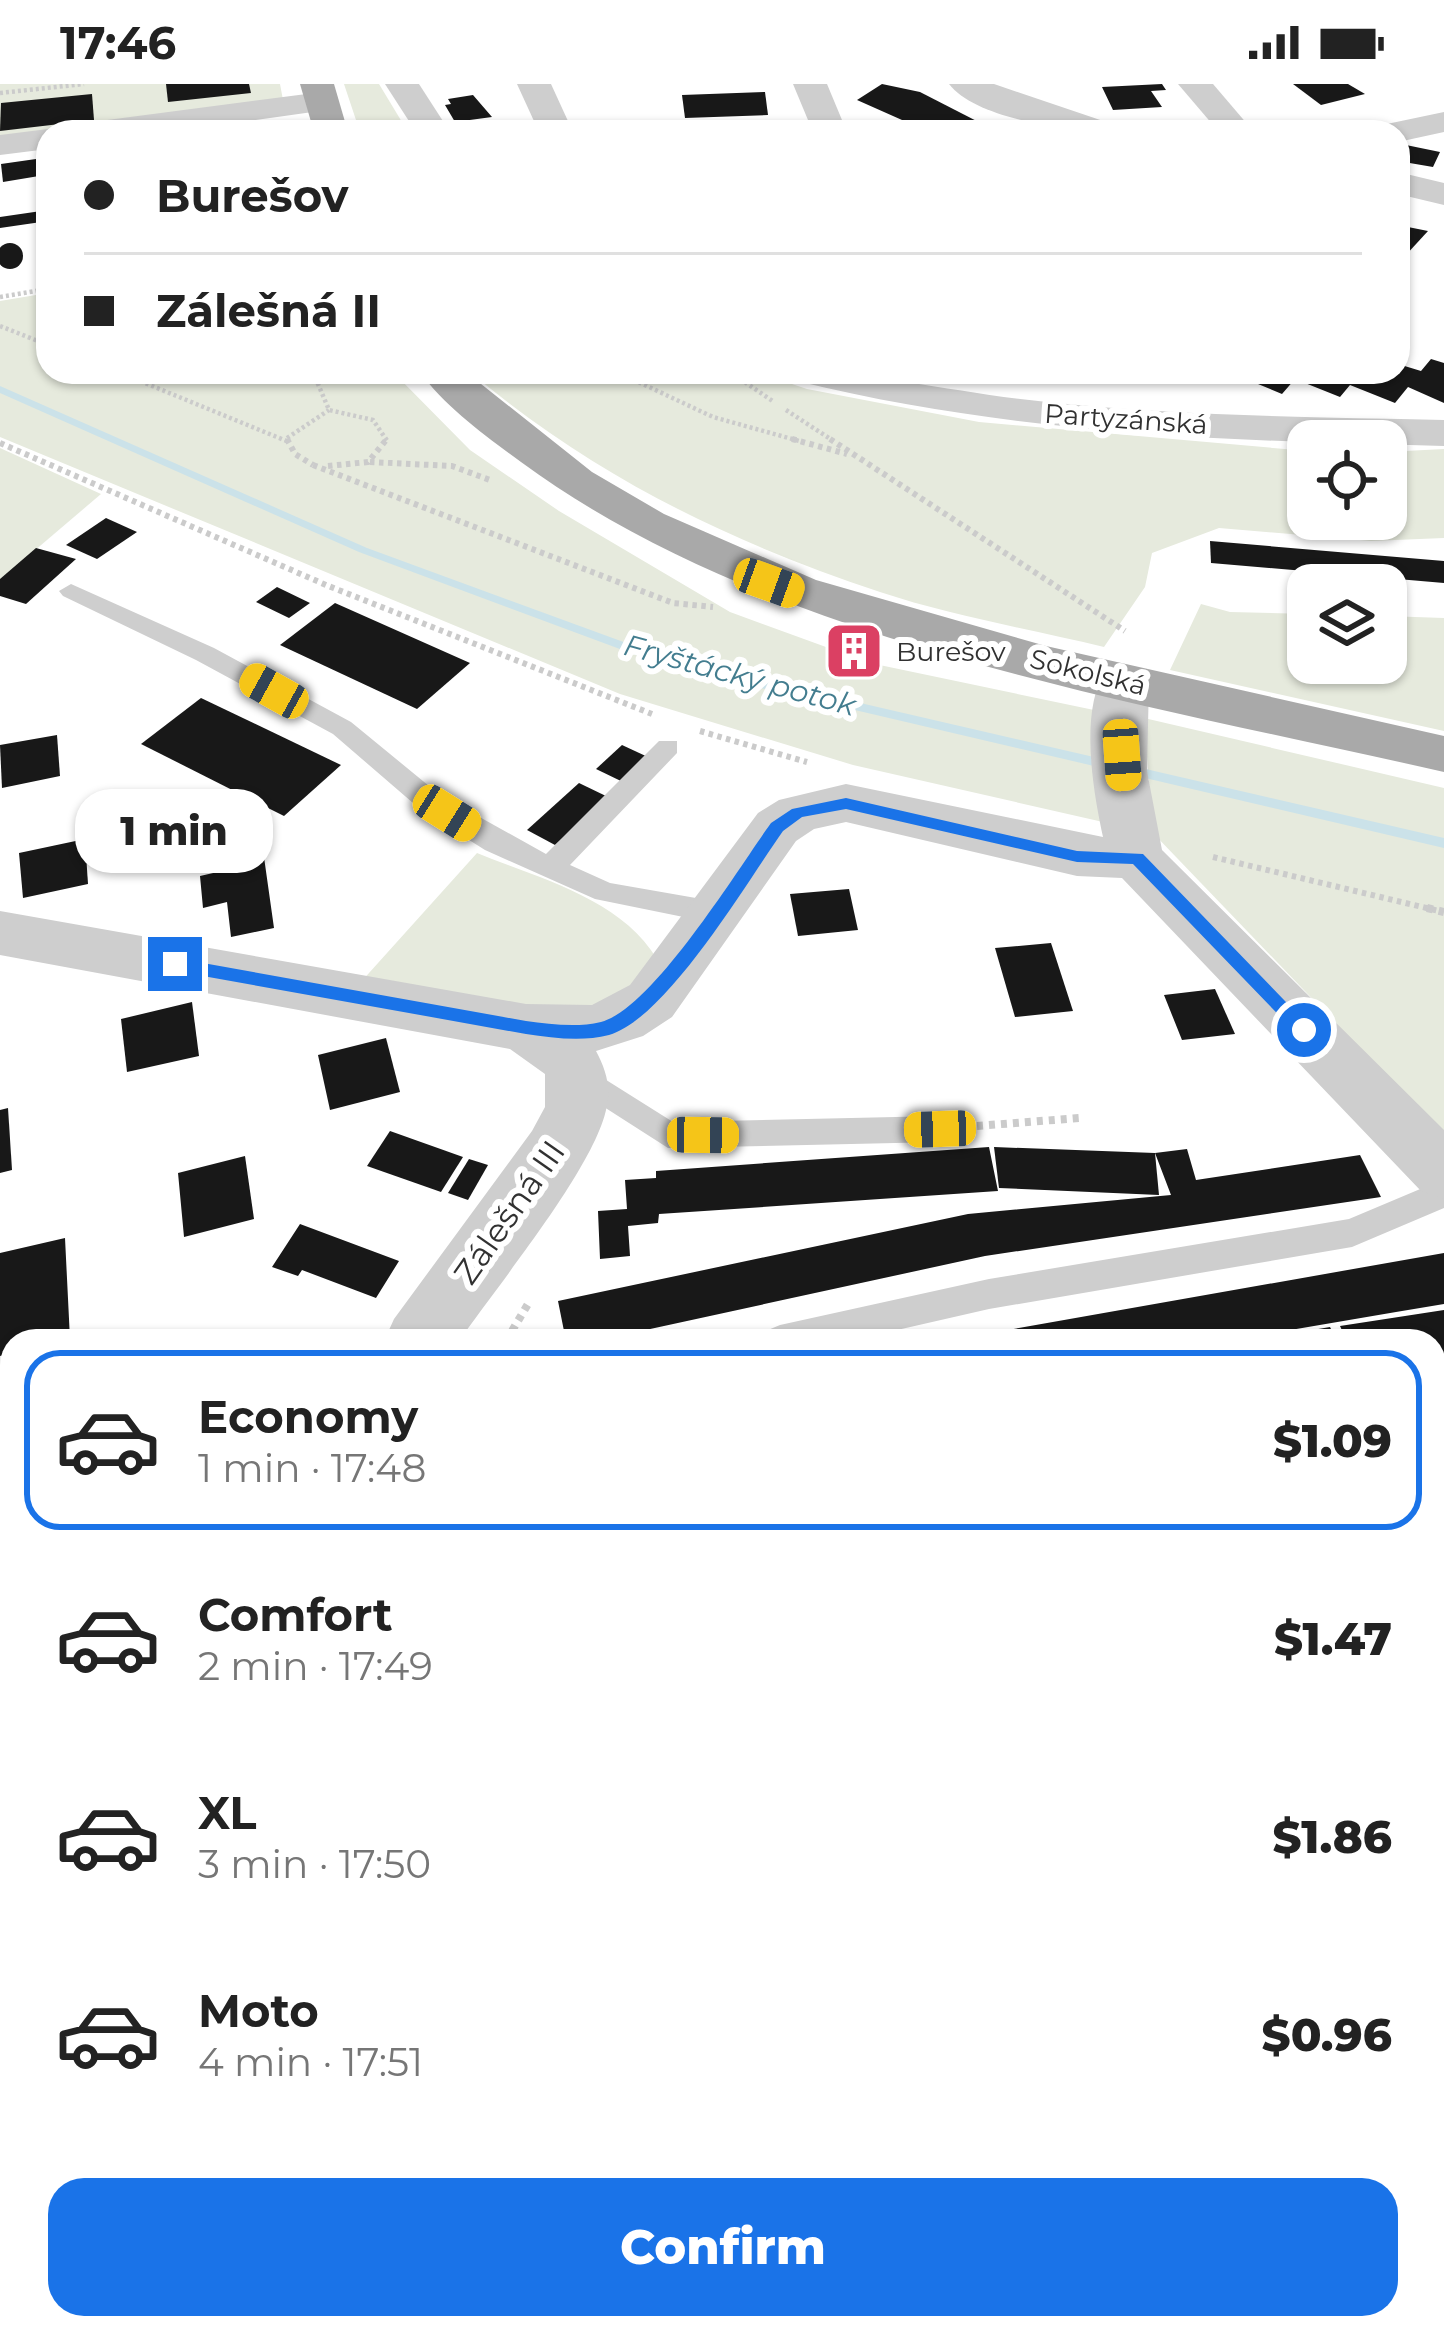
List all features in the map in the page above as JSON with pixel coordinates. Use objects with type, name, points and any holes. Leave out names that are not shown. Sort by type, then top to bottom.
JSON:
[{"type":"main road","name":"Sokolská","points":[[453,384],[486,417],[553,468],[650,527],[769,583],[1122,700],[1444,754]]},
{"type":"street","points":[[402,84],[425,120]]},
{"type":"street","points":[[534,84],[550,120]]},
{"type":"street","points":[[810,84],[825,120]]},
{"type":"street","points":[[966,84],[1060,120]]},
{"type":"street","points":[[1195,84],[1226,120]]},
{"type":"street","points":[[199,120],[324,106]]},
{"type":"street","points":[[0,146],[36,141]]},
{"type":"street","points":[[1410,186],[1444,194]]},
{"type":"street","name":"Partyzánská","points":[[871,384],[1000,410],[1198,426],[1444,433]]},
{"type":"street","points":[[1125,384],[1198,426]]},
{"type":"street","points":[[1122,700],[1131,840],[1444,1172]]},
{"type":"street","points":[[0,933],[526,1028],[587,1032],[630,1017],[651,1001],[777,827],[798,813],[824,806],[865,806],[1077,856],[1131,840]]},
{"type":"street","points":[[526,1028],[554,1045],[576,1073]]},
{"type":"street","name":"Zálešná III","points":[[428,1329],[555,1150],[576,1107],[576,1073]]},
{"type":"lane","points":[[71,591],[206,654],[342,728],[430,802],[549,869],[605,892],[713,912]]},
{"type":"lane","points":[[549,869],[675,736]]},
{"type":"lane","points":[[576,1073],[668,1135],[940,1129]]},
{"type":"lane","points":[[833,1329],[989,1294],[1352,1233],[1444,1193]]},
{"type":"path","points":[[0,93],[84,84]]},
{"type":"path","points":[[0,298],[36,291]]},
{"type":"path","points":[[0,326],[36,340]]},
{"type":"path","points":[[149,384],[287,438],[295,454],[313,465],[673,603],[745,609],[769,583]]},
{"type":"path","points":[[318,384],[329,410]]},
{"type":"path","points":[[643,384],[713,417],[853,456]]},
{"type":"path","points":[[748,384],[1134,638],[1122,700]]},
{"type":"path","points":[[287,438],[329,410],[375,419],[386,430],[382,453],[368,462]]},
{"type":"path","points":[[0,443],[326,585],[660,717]]},
{"type":"path","points":[[313,465],[452,466],[504,485],[553,468]]},
{"type":"path","points":[[675,736],[811,763]]},
{"type":"path","points":[[1131,840],[1444,912]]},
{"type":"path","points":[[940,1129],[1079,1118]]},
{"type":"shaded area","points":[[0,84],[280,84],[283,100],[126,120],[36,120],[36,131],[0,136]]},
{"type":"shaded area","points":[[344,84],[379,84],[401,120],[356,120]]},
{"type":"shaded area","points":[[36,295],[36,384],[405,384],[470,450],[559,511],[730,612],[870,663],[1094,710],[1103,822],[853,765],[620,694],[0,437],[0,301]]},
{"type":"shaded area","points":[[485,384],[792,384],[979,422],[1287,449],[1287,534],[1219,528],[1152,553],[1145,587],[1104,647],[907,601],[824,572],[664,502],[565,443]]},
{"type":"shaded area","points":[[0,448],[101,494],[0,580]]},
{"type":"shaded area","points":[[1444,449],[1444,538],[1407,540],[1407,451]]},
{"type":"shaded area","points":[[1201,604],[1230,612],[1287,613],[1287,684],[1407,684],[1407,617],[1444,618],[1444,731],[1170,670]]},
{"type":"shaded area","points":[[1144,718],[1444,788],[1444,1136],[1153,833]]},
{"type":"shaded area","points":[[477,853],[577,893],[622,920],[641,938],[657,959],[618,1008],[556,1019],[360,983]]},
{"type":"building","points":[[166,84],[249,84],[251,93],[168,102]]},
{"type":"building","points":[[882,84],[920,92],[975,120],[902,120],[857,100]]},
{"type":"building","points":[[1162,84],[1166,90],[1151,91],[1162,107],[1113,110],[1102,87]]},
{"type":"building","points":[[1293,84],[1348,84],[1365,94],[1321,105]]},
{"type":"building","points":[[765,92],[768,115],[685,118],[682,95]]},
{"type":"building","points":[[92,94],[94,120],[36,120],[36,127],[0,131],[1,103]]},
{"type":"building","points":[[473,95],[492,117],[454,120],[445,105],[451,104],[448,99]]},
{"type":"building","points":[[1410,146],[1440,152],[1433,167],[1410,163]]},
{"type":"building","points":[[36,159],[36,176],[3,182],[1,164]]},
{"type":"building","points":[[36,212],[36,223],[0,228],[0,217]]},
{"type":"building","points":[[1410,227],[1428,231],[1410,251]]},
{"type":"building","points":[[5,244],[15,244],[22,251],[22,261],[15,268],[-1,262],[-1,250]]},
{"type":"building","points":[[1431,359],[1444,363],[1444,403],[1408,387],[1395,403],[1350,385],[1340,397],[1308,384],[1410,384],[1410,368],[1421,371]]},
{"type":"building","points":[[1258,384],[1291,384],[1282,394]]},
{"type":"building","points":[[106,518],[137,532],[97,559],[66,545]]},
{"type":"building","points":[[1210,541],[1444,561],[1444,583],[1407,580],[1407,564],[1287,564],[1287,570],[1211,563]]},
{"type":"building","points":[[36,548],[76,559],[26,604],[0,596],[0,579]]},
{"type":"building","points":[[277,587],[310,603],[289,618],[256,602]]},
{"type":"building","points":[[335,603],[470,663],[417,709],[280,645]]},
{"type":"building","points":[[201,698],[341,765],[284,816],[141,744]]},
{"type":"building","points":[[57,735],[60,776],[2,788],[0,745]]},
{"type":"building","points":[[622,745],[650,758],[625,783],[596,769]]},
{"type":"building","points":[[579,783],[608,797],[555,845],[527,830]]},
{"type":"building","points":[[85,839],[88,884],[23,898],[19,853]]},
{"type":"building","points":[[262,843],[274,928],[231,937],[227,902],[203,908],[200,876],[222,871],[221,851]]},
{"type":"building","points":[[849,889],[858,930],[798,936],[790,894]]},
{"type":"building","points":[[1051,943],[1073,1011],[1015,1017],[995,948]]},
{"type":"building","points":[[1215,989],[1235,1034],[1182,1040],[1164,995]]},
{"type":"building","points":[[192,1002],[199,1056],[127,1072],[121,1019]]},
{"type":"building","points":[[386,1038],[400,1092],[330,1110],[318,1055]]},
{"type":"building","points":[[8,1108],[12,1170],[0,1173],[0,1110]]},
{"type":"building","points":[[390,1131],[463,1157],[441,1192],[367,1166]]},
{"type":"building","points":[[989,1147],[998,1191],[659,1214],[658,1223],[628,1226],[630,1256],[600,1259],[598,1211],[627,1209],[625,1180],[656,1178],[656,1171]]},
{"type":"building","points":[[994,1147],[1155,1153],[1159,1195],[999,1188]]},
{"type":"building","points":[[1187,1149],[1196,1180],[1360,1155],[1381,1197],[985,1256],[650,1329],[564,1329],[558,1301],[968,1214],[1171,1195],[1155,1153]]},
{"type":"building","points":[[245,1156],[254,1219],[184,1237],[178,1173]]},
{"type":"building","points":[[469,1159],[488,1165],[468,1200],[448,1193]]},
{"type":"building","points":[[300,1224],[399,1261],[376,1298],[302,1270],[298,1276],[272,1267]]},
{"type":"building","points":[[65,1238],[70,1329],[0,1329],[0,1253]]},
{"type":"building","points":[[1444,1253],[1444,1304],[1297,1329],[1013,1329]]},
{"type":"building","points":[[1444,1310],[1444,1329],[1340,1326]]},
{"type":"waterway","name":"Fryštácký potok","points":[[0,389],[363,550],[667,662],[1444,843]]},
{"type":"place","name":"Burešov","points":[[854,651]]},
{"type":"route","points":[[175,964],[526,1028],[565,1033],[608,1028],[651,1001],[777,827],[798,813],[846,803],[1077,856],[1137,859],[1304,1030]]}]
